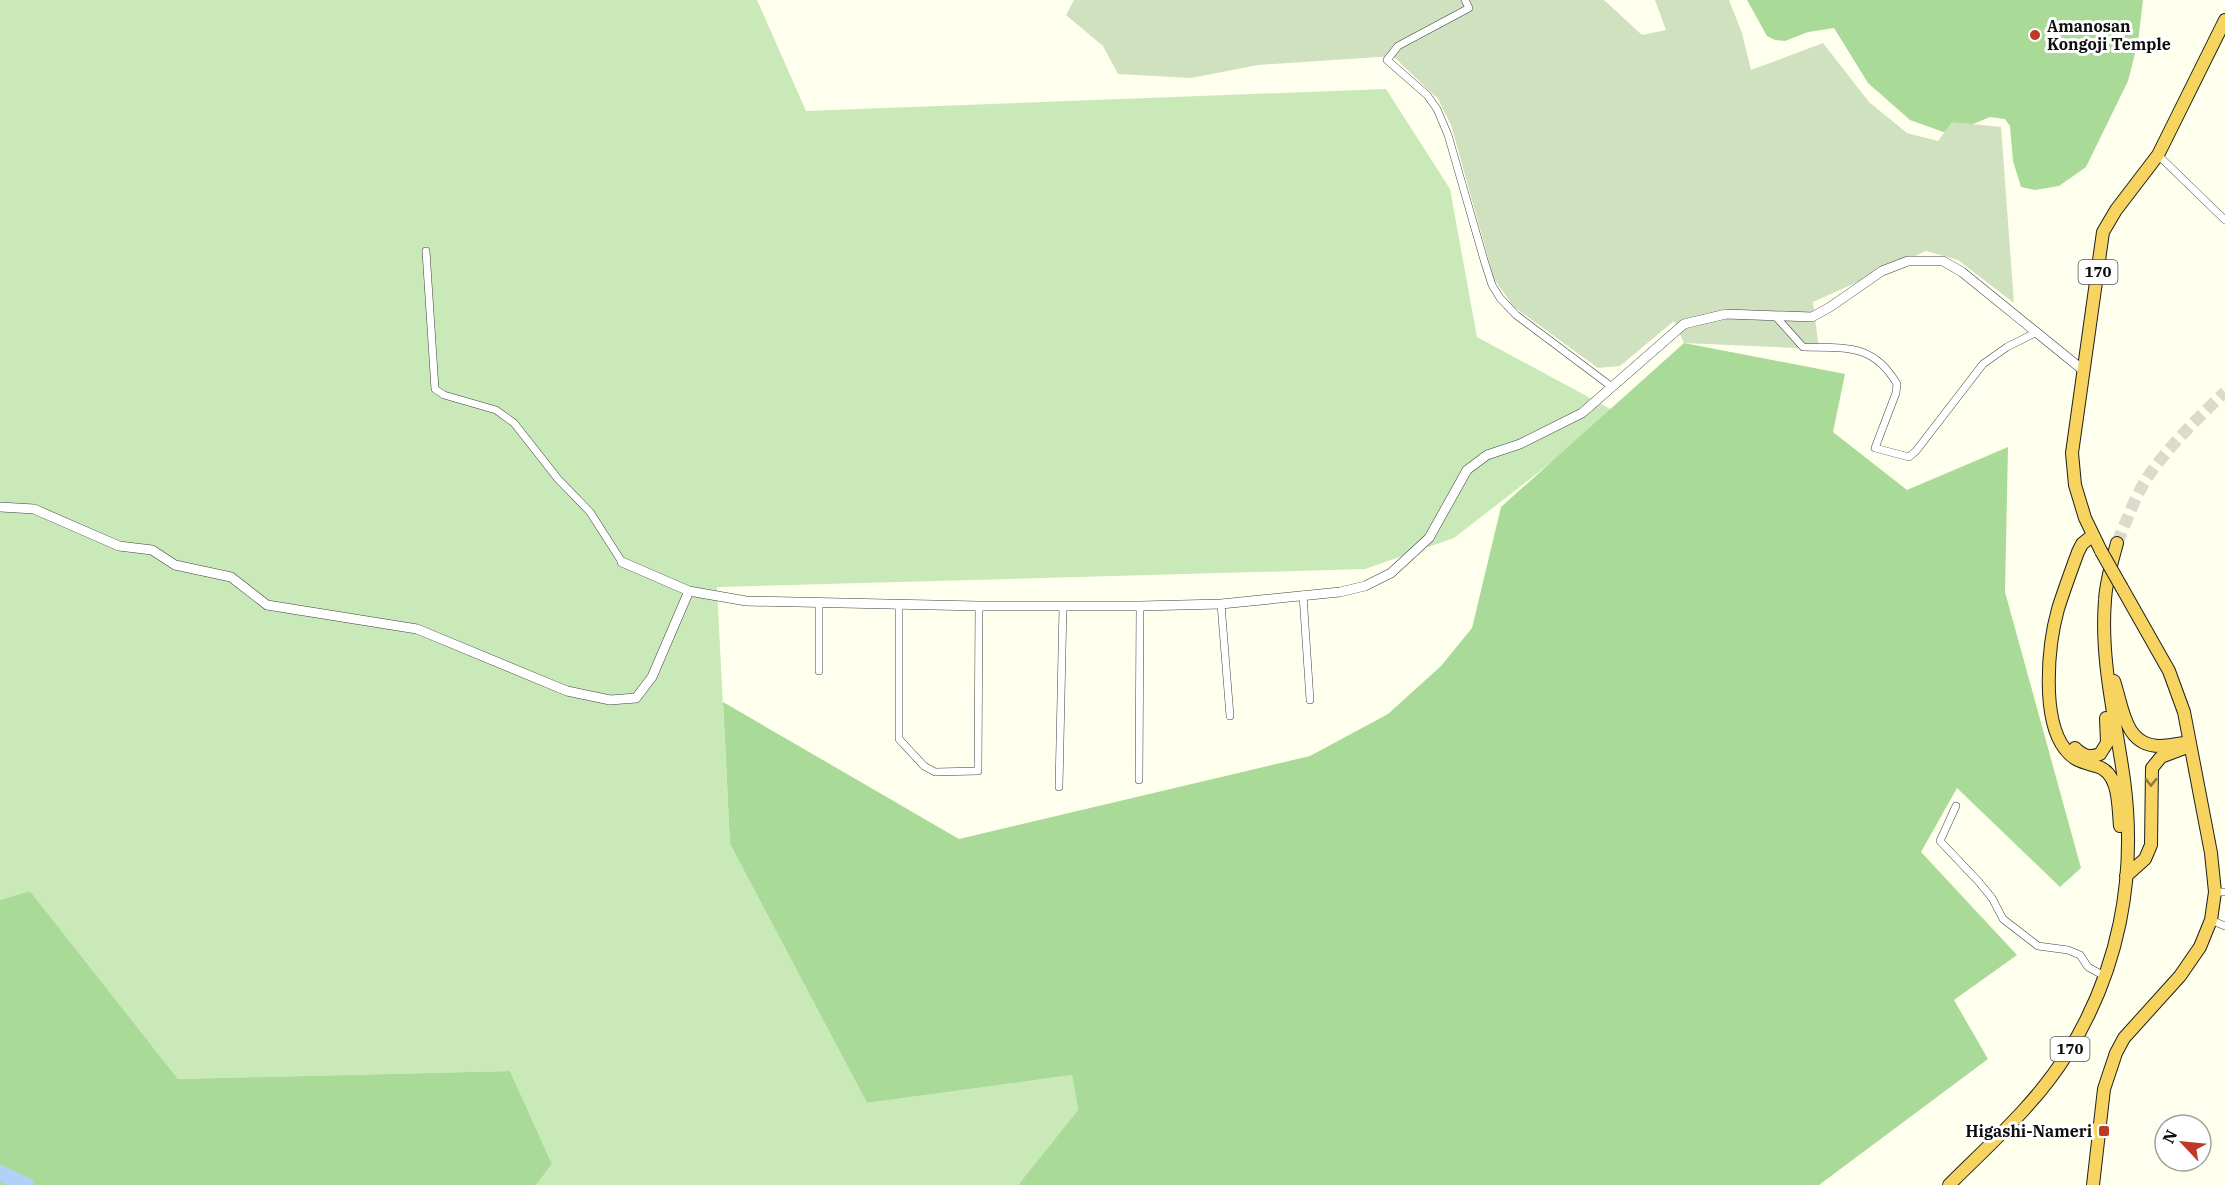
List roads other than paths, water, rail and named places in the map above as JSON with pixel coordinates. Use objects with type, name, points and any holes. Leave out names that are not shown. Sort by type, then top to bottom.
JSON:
[{"type":"highway","name":"170","points":[[2093,1185],[2104,1089],[2116,1053],[2129,1031],[2180,976],[2200,947],[2220,892],[2184,712],[2169,671],[2093,536],[2075,485],[2072,453],[2103,232],[2116,210],[2158,155],[2225,20]]},
{"type":"highway","points":[[2093,536],[2064,613],[2056,683],[2057,706],[2062,729],[2078,751],[2092,757],[2100,754],[2108,743],[2104,696],[2108,675]]},
{"type":"highway","points":[[2093,536],[2082,544],[2078,552],[2058,610],[2050,668],[2050,709],[2053,724],[2065,749],[2080,762],[2105,769],[2111,775],[2121,832],[2122,914]]},
{"type":"highway","name":"170","points":[[1949,1185],[2008,1128],[2067,1055],[2106,977],[2116,943],[2126,876],[2127,807],[2105,651],[2104,600],[2117,543]]},
{"type":"highway","points":[[2105,651],[2126,725],[2130,731],[2143,742],[2151,745],[2184,743],[2189,746]]},
{"type":"highway","points":[[2126,876],[2145,859],[2151,845],[2150,776],[2152,768],[2161,757],[2189,746]]},
{"type":"street","points":[[1465,0],[1468,8],[1398,46],[1387,60],[1427,95],[1437,109],[1449,135],[1492,285],[1500,298],[1516,315],[1612,387]]},
{"type":"street","points":[[2158,155],[2225,220]]},
{"type":"street","points":[[426,251],[435,389],[444,395],[496,410],[514,423],[558,479],[590,512],[622,562],[689,591],[746,601],[979,606],[1140,606],[1221,604],[1340,592],[1365,586],[1391,573],[1429,538],[1467,470],[1487,455],[1520,444],[1582,413],[1684,324],[1726,314],[1777,318],[1812,317],[1830,308],[1882,271],[1908,261],[1943,261],[1980,286],[2084,371]]},
{"type":"street","points":[[1777,318],[1803,348],[1839,348],[1867,352],[1889,369],[1898,384],[1875,448],[1909,457],[1917,451],[1963,387],[1983,364],[2007,347],[2037,332]]},
{"type":"street","points":[[0,507],[34,509],[119,546],[152,550],[175,565],[231,577],[267,605],[417,629],[567,691],[609,700],[636,698],[652,677],[689,591]]},
{"type":"street","points":[[1303,596],[1310,700]]},
{"type":"street","points":[[819,602],[819,671]]},
{"type":"street","points":[[899,604],[899,740],[924,766],[935,772],[978,771],[979,606]]},
{"type":"street","points":[[1221,604],[1230,716]]},
{"type":"street","points":[[1059,787],[1063,606]]},
{"type":"street","points":[[1139,780],[1140,606]]},
{"type":"street","points":[[1956,806],[1940,841],[1992,898],[2003,919],[2038,946],[2068,950],[2080,955],[2088,967],[2106,977]]},
{"type":"street","points":[[2211,920],[2225,926]]},
{"type":"waterway","points":[[0,1173],[26,1185]]},
{"type":"tunnel","points":[[2117,543],[2135,500],[2149,475],[2175,442],[2225,392]]},
{"type":"place","name":"Amanosan Kongoji Temple","points":[[2035,35]]},
{"type":"place","name":"Higashi-Nameri","points":[[2104,1131]]}]
